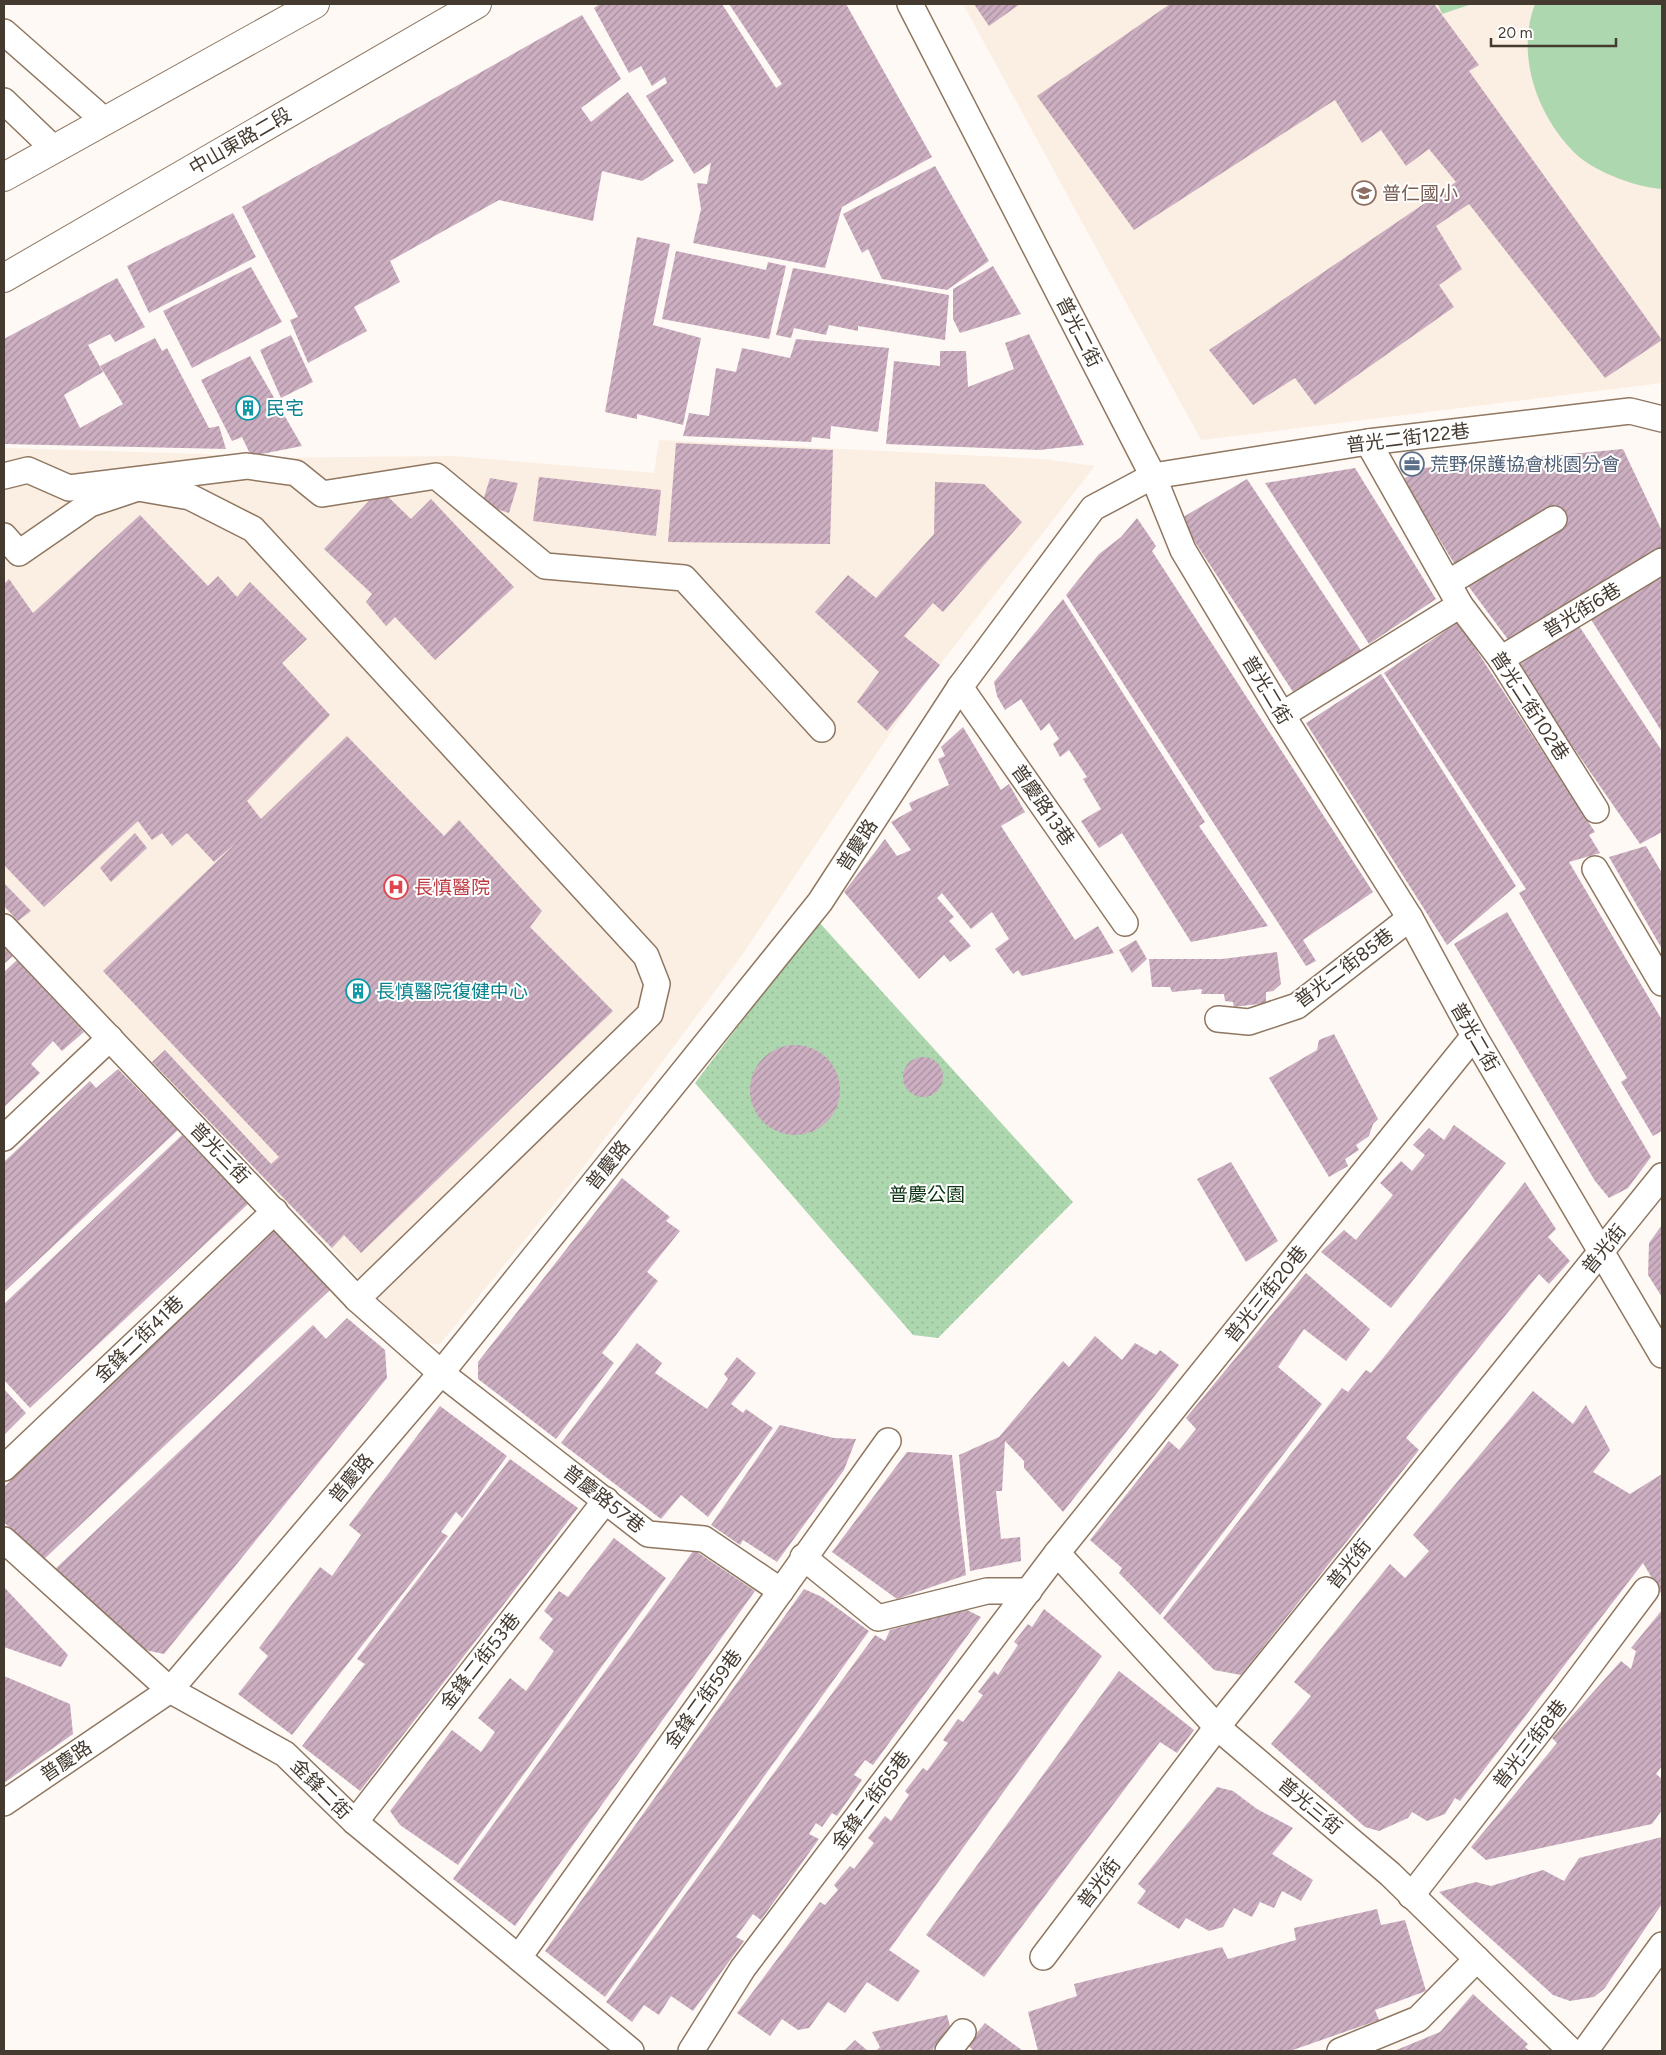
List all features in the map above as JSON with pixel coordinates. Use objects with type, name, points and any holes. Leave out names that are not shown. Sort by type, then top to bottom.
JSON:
[{"type":"main road","points":[[4,177],[315,4]]},
{"type":"main road","name":"中山東路二段","points":[[4,278],[477,4]]},
{"type":"lane","name":"普光二街","points":[[910,4],[1153,476],[1183,550],[1282,715],[1410,918],[1474,1036],[1662,1354]]},
{"type":"lane","points":[[4,32],[105,121]]},
{"type":"lane","points":[[4,101],[54,149]]},
{"type":"lane","name":"普光二街122巷","points":[[1153,476],[1368,442],[1630,411],[1662,419]]},
{"type":"lane","name":"普光二街102巷","points":[[1368,442],[1460,605],[1501,659],[1596,810]]},
{"type":"lane","points":[[4,476],[28,470],[69,488],[247,466],[296,473],[322,494],[436,476],[545,566],[684,578],[822,728]]},
{"type":"lane","name":"普慶路","points":[[4,1803],[170,1690],[441,1373],[820,902],[960,687],[1093,508],[1153,476]]},
{"type":"lane","points":[[4,536],[19,553],[90,504],[138,488],[190,497],[253,529],[646,956],[657,984],[650,1014],[358,1299]]},
{"type":"lane","points":[[1448,583],[1554,519]]},
{"type":"lane","name":"普光街6巷","points":[[1501,659],[1662,560]]},
{"type":"lane","points":[[1282,715],[1460,605]]},
{"type":"lane","name":"普慶路13巷","points":[[960,687],[1125,923]]},
{"type":"lane","points":[[1595,870],[1662,984]]},
{"type":"lane","name":"普光二街85巷","points":[[1218,1019],[1249,1022],[1297,1006],[1410,918]]},
{"type":"lane","name":"普光三街","points":[[4,927],[358,1299],[441,1373]]},
{"type":"lane","name":"普光三街20巷","points":[[1057,1553],[1474,1036]]},
{"type":"lane","points":[[4,1138],[110,1038]]},
{"type":"lane","name":"普光街","points":[[1043,1957],[1217,1727],[1662,1176]]},
{"type":"lane","name":"金鋒二街41巷","points":[[4,1468],[275,1210]]},
{"type":"lane","name":"普慶路57巷","points":[[441,1373],[648,1534],[704,1538],[780,1591]]},
{"type":"lane","name":"金鋒二街59巷","points":[[519,1958],[888,1441]]},
{"type":"lane","name":"金鋒二街53巷","points":[[355,1822],[606,1500]]},
{"type":"lane","name":"金鋒二街","points":[[4,1540],[170,1690],[285,1754],[355,1822],[631,2051]]},
{"type":"lane","name":"普光三街","points":[[1057,1553],[1217,1727],[1390,1874],[1571,2051]]},
{"type":"lane","name":"金鋒二街65巷","points":[[691,2051],[743,1968],[1057,1553]]},
{"type":"lane","points":[[803,1558],[878,1618],[987,1591],[1029,1591]]},
{"type":"lane","name":"普光三街8巷","points":[[1411,1896],[1565,1698],[1646,1590]]},
{"type":"lane","points":[[1585,2051],[1662,1945]]},
{"type":"lane","points":[[1340,2051],[1418,2019],[1477,1959]]},
{"type":"shaded area","name":"普仁國小","points":[[963,4],[1662,4],[1662,383],[1201,440]]},
{"type":"shaded area","name":"長慎醫院","points":[[659,440],[1042,459],[1095,466],[913,699],[742,955],[572,1182],[440,1344],[422,1343],[4,908],[4,448],[201,454],[260,458],[453,456],[654,473]]},
{"type":"green space","points":[[1438,4],[1472,4],[1442,14]]},
{"type":"green space","points":[[1535,4],[1662,4],[1662,189],[1629,182],[1596,168],[1578,156],[1552,124],[1534,86],[1529,65],[1529,24]]},
{"type":"green space","name":"普慶公園","points":[[818,921],[1073,1202],[938,1338],[913,1335],[695,1083]]},
{"type":"building","points":[[600,4],[722,4],[776,88],[782,84],[729,4],[846,4],[932,157],[842,207],[825,268],[693,243],[701,209],[697,183],[707,184],[711,163],[694,174],[646,96],[667,83],[665,77],[652,86],[641,66],[629,73],[594,8]]},
{"type":"building","points":[[974,4],[1020,4],[989,26]]},
{"type":"building","points":[[1170,4],[1434,4],[1479,65],[1469,71],[1662,340],[1605,378],[1469,204],[1436,226],[1462,269],[1439,285],[1454,307],[1315,405],[1295,378],[1253,405],[1209,350],[1456,182],[1429,149],[1406,166],[1381,130],[1362,143],[1335,100],[1134,230],[1037,96]]},
{"type":"building","points":[[582,15],[621,79],[581,108],[591,122],[628,92],[674,161],[642,181],[602,171],[593,221],[499,200],[390,261],[400,282],[354,307],[367,331],[308,363],[290,320],[298,317],[242,207]]},
{"type":"building","points":[[935,166],[989,261],[947,290],[882,279],[868,249],[862,253],[843,214]]},
{"type":"building","points":[[233,213],[256,257],[149,313],[127,266]]},
{"type":"building","points":[[637,237],[670,244],[653,325],[701,338],[683,425],[637,414],[637,419],[605,412]]},
{"type":"building","points":[[676,251],[766,270],[768,262],[786,266],[769,339],[662,319]]},
{"type":"building","points":[[993,266],[1021,314],[960,333],[953,319],[953,289]]},
{"type":"building","points":[[251,267],[282,322],[192,368],[163,311]]},
{"type":"building","points":[[793,268],[949,295],[945,340],[858,326],[858,331],[829,325],[826,335],[794,328],[791,338],[776,335]]},
{"type":"building","points":[[117,278],[145,327],[115,342],[110,334],[88,345],[103,372],[64,395],[80,428],[123,404],[100,366],[155,338],[162,351],[167,348],[209,428],[219,426],[226,449],[4,444],[4,339]]},
{"type":"building","points":[[1029,334],[1084,445],[1039,450],[886,444],[894,361],[940,366],[940,351],[966,351],[968,387],[1014,369],[1005,343]]},
{"type":"building","points":[[291,335],[313,382],[281,398],[260,350]]},
{"type":"building","points":[[796,339],[889,348],[878,432],[831,426],[830,439],[812,437],[811,442],[683,436],[689,413],[709,416],[716,368],[736,372],[742,348],[790,358]]},
{"type":"building","name":"民宅","points":[[250,356],[302,446],[251,456],[242,437],[232,441],[201,380]]},
{"type":"building","points":[[676,443],[833,450],[830,544],[668,542]]},
{"type":"building","points":[[1623,449],[1662,531],[1662,547],[1616,573],[1512,645],[1466,583],[1403,479],[1424,468]]},
{"type":"building","points":[[1355,468],[1436,599],[1369,644],[1265,483]]},
{"type":"building","points":[[539,477],[661,490],[656,536],[533,521]]},
{"type":"building","points":[[490,478],[518,483],[509,513],[482,504]]},
{"type":"building","points":[[1247,479],[1362,652],[1295,695],[1180,519]]},
{"type":"building","points":[[935,482],[984,484],[1022,522],[943,612],[933,603],[904,636],[940,665],[887,731],[857,702],[879,672],[815,612],[848,575],[876,598],[934,534]]},
{"type":"building","points":[[380,489],[411,519],[431,499],[514,587],[435,660],[395,617],[386,626],[366,602],[372,594],[324,549]]},
{"type":"building","name":"長慎醫院復健中心","points":[[140,515],[208,586],[218,576],[237,597],[250,582],[307,639],[282,663],[330,715],[247,801],[261,819],[347,736],[444,836],[459,820],[542,911],[530,927],[613,1011],[361,1253],[344,1235],[332,1248],[152,1062],[165,1050],[271,1164],[279,1157],[103,971],[236,843],[214,862],[187,833],[172,846],[162,833],[152,840],[138,821],[44,907],[4,865],[4,584],[9,579],[33,613]]},
{"type":"building","points":[[1137,518],[1156,546],[1152,551],[1373,892],[1303,940],[1316,961],[1306,966],[1066,595],[1099,554],[1121,537]]},
{"type":"building","points":[[1662,571],[1662,732],[1590,618]]},
{"type":"building","points":[[1063,599],[1205,822],[1199,826],[1268,926],[1191,942],[1122,833],[1099,848],[1081,821],[1101,809],[1083,779],[1087,777],[1069,750],[1060,757],[1053,744],[1059,739],[1049,723],[1041,731],[1021,699],[1005,710],[997,696],[994,682]]},
{"type":"building","points":[[1458,622],[1595,832],[1589,835],[1600,853],[1569,862],[1662,1020],[1662,1131],[1653,1136],[1621,1082],[1627,1078],[1519,893],[1526,889],[1384,673]]},
{"type":"building","points":[[1579,626],[1662,751],[1662,832],[1640,844],[1517,666]]},
{"type":"building","points":[[1381,674],[1516,886],[1447,945],[1306,723]]},
{"type":"building","points":[[963,727],[1001,790],[1009,784],[1025,812],[1001,826],[1075,940],[1098,926],[1114,953],[1022,976],[1018,970],[1013,974],[995,949],[1009,939],[992,912],[971,929],[942,893],[937,898],[954,917],[949,921],[971,946],[950,962],[944,955],[919,979],[844,892],[885,839],[897,856],[911,850],[891,822],[912,810],[909,803],[949,785],[938,759],[945,756],[941,747]]},
{"type":"building","points":[[135,833],[147,848],[111,882],[100,868]]},
{"type":"building","points":[[1646,846],[1662,873],[1662,949],[1609,857]]},
{"type":"building","points":[[4,883],[31,911],[18,921],[4,906]]},
{"type":"building","points":[[1507,912],[1651,1157],[1628,1188],[1609,1198],[1595,1181],[1454,944]]},
{"type":"building","points":[[1136,940],[1147,959],[1132,973],[1119,950]]},
{"type":"building","points":[[4,946],[13,956],[4,964]]},
{"type":"building","points":[[1277,952],[1281,984],[1273,991],[1266,992],[1266,1003],[1234,1007],[1233,1002],[1225,1001],[1224,994],[1201,994],[1202,989],[1172,992],[1170,987],[1152,987],[1149,959],[1222,959]]},
{"type":"building","points":[[17,960],[84,1032],[62,1051],[53,1041],[31,1064],[40,1073],[4,1107],[4,972]]},
{"type":"building","points":[[1334,1034],[1378,1119],[1373,1124],[1369,1136],[1356,1145],[1359,1150],[1345,1159],[1348,1166],[1329,1177],[1269,1078],[1317,1050],[1319,1040]]},
{"type":"building","points":[[795,1045],[812,1049],[827,1058],[836,1073],[840,1090],[836,1107],[827,1122],[812,1131],[795,1135],[778,1131],[763,1122],[754,1107],[750,1090],[754,1073],[763,1058],[778,1049]]},
{"type":"building","points":[[927,1057],[934,1060],[940,1066],[943,1077],[942,1085],[934,1094],[927,1097],[919,1097],[912,1094],[904,1085],[903,1073],[906,1066],[915,1058]]},
{"type":"building","points":[[118,1069],[178,1130],[4,1292],[4,1162],[90,1081],[96,1088]]},
{"type":"building","points":[[1454,1125],[1506,1163],[1391,1308],[1321,1252],[1344,1230],[1356,1240],[1393,1195],[1380,1183],[1401,1161],[1412,1171],[1425,1155],[1413,1145],[1429,1128],[1444,1140]]},
{"type":"building","points":[[182,1135],[248,1204],[30,1408],[4,1380],[4,1304]]},
{"type":"building","points":[[1231,1162],[1278,1241],[1246,1262],[1197,1179]]},
{"type":"building","points":[[622,1178],[670,1217],[666,1221],[680,1231],[647,1272],[658,1281],[602,1353],[614,1363],[556,1439],[478,1379],[478,1362]]},
{"type":"building","points":[[1525,1182],[1556,1229],[1548,1237],[1570,1261],[1549,1284],[1539,1274],[1406,1438],[1419,1450],[1241,1675],[1214,1670],[1163,1618],[1342,1388],[1348,1392],[1366,1370],[1371,1373]]},
{"type":"building","points":[[1662,1225],[1662,1297],[1648,1275],[1649,1243]]},
{"type":"building","points":[[274,1230],[330,1290],[41,1562],[4,1522],[4,1487]]},
{"type":"building","points":[[1306,1273],[1370,1329],[1346,1361],[1304,1329],[1278,1367],[1322,1404],[1160,1615],[1119,1573],[1122,1568],[1090,1540],[1169,1441],[1179,1450],[1196,1429],[1186,1418]]},
{"type":"building","points":[[347,1318],[385,1350],[387,1378],[164,1654],[136,1648],[52,1572],[313,1325],[326,1339]]},
{"type":"building","points":[[1095,1336],[1122,1360],[1135,1343],[1156,1355],[1160,1350],[1179,1365],[1063,1512],[1024,1468],[1024,1461],[1005,1441],[1002,1491],[996,1491],[1001,1539],[1020,1537],[1021,1561],[970,1571],[959,1455],[999,1437],[1063,1361],[1069,1367]]},
{"type":"building","points":[[637,1343],[662,1363],[655,1373],[707,1409],[728,1379],[724,1374],[737,1357],[756,1373],[731,1404],[743,1413],[746,1409],[773,1428],[708,1517],[681,1495],[661,1519],[561,1443]]},
{"type":"building","points":[[4,1389],[26,1413],[4,1435]]},
{"type":"building","points":[[1533,1391],[1573,1424],[1586,1405],[1610,1450],[1593,1472],[1630,1494],[1662,1474],[1662,1595],[1643,1563],[1460,1801],[1455,1798],[1445,1814],[1427,1821],[1412,1812],[1408,1818],[1379,1831],[1365,1827],[1271,1744],[1311,1696],[1294,1682],[1390,1564],[1405,1578],[1429,1551],[1413,1535]]},
{"type":"building","points":[[440,1406],[507,1456],[462,1518],[456,1512],[441,1532],[448,1536],[292,1735],[238,1694],[268,1656],[259,1648],[320,1567],[332,1576],[361,1535],[349,1525]]},
{"type":"building","points":[[780,1425],[834,1438],[856,1439],[844,1470],[777,1562],[743,1540],[740,1545],[711,1525]]},
{"type":"building","points":[[907,1452],[952,1455],[966,1575],[897,1599],[832,1552]]},
{"type":"building","points":[[510,1459],[578,1508],[360,1791],[302,1746],[365,1664],[357,1659]]},
{"type":"building","points":[[614,1538],[666,1578],[458,1865],[400,1825],[390,1811],[452,1730],[481,1752],[495,1732],[478,1718],[510,1678],[526,1691],[554,1651],[539,1638],[553,1619],[544,1611],[559,1591],[568,1597]]},
{"type":"building","points":[[694,1550],[755,1591],[515,1926],[453,1879]]},
{"type":"building","points":[[4,1587],[68,1655],[61,1667],[4,1647]]},
{"type":"building","points":[[804,1589],[822,1597],[869,1631],[605,1997],[545,1951]]},
{"type":"building","points":[[965,1609],[981,1617],[873,1765],[865,1760],[854,1775],[862,1780],[837,1816],[832,1813],[822,1827],[816,1823],[809,1834],[819,1839],[761,1920],[753,1914],[736,1937],[744,1941],[693,2011],[671,1996],[659,2015],[644,2005],[632,2022],[606,2002],[875,1635],[885,1641],[890,1630]]},
{"type":"building","points":[[1044,1609],[1102,1656],[889,1950],[920,1971],[898,2002],[867,1982],[845,2013],[828,2002],[809,2028],[798,2030],[782,2019],[770,2036],[737,2013],[820,1902],[825,1905],[838,1890],[834,1885],[850,1866],[854,1869],[874,1843],[868,1838],[885,1816],[891,1821],[909,1795],[905,1791],[923,1768],[927,1771],[948,1743],[943,1740],[958,1719],[963,1722],[983,1695],[978,1692],[994,1671],[998,1675],[1018,1645],[1014,1642],[1028,1624],[1032,1627]]},
{"type":"building","points":[[1662,1610],[1662,1766],[1656,1774],[1662,1779],[1662,1810],[1652,1824],[1486,1860],[1471,1847],[1557,1743],[1552,1738],[1621,1661],[1631,1669],[1636,1651],[1631,1648]]},
{"type":"building","points":[[1119,1671],[1194,1730],[1177,1753],[1160,1742],[984,1977],[926,1935]]},
{"type":"building","points":[[4,1676],[70,1704],[73,1734],[4,1783]]},
{"type":"building","points":[[1217,1787],[1233,1791],[1257,1809],[1293,1828],[1272,1854],[1313,1880],[1301,1901],[1282,1891],[1274,1908],[1260,1902],[1252,1917],[1234,1908],[1223,1927],[1209,1931],[1186,1918],[1179,1929],[1137,1903],[1146,1891],[1138,1884]]},
{"type":"building","points":[[1662,1837],[1662,1904],[1604,1989],[1594,1997],[1570,2001],[1553,1995],[1439,1892],[1476,1882],[1491,1886],[1543,1870],[1564,1881],[1579,1858]]},
{"type":"building","points":[[1377,1909],[1381,1925],[1405,1920],[1426,1991],[1375,2010],[1379,2020],[1290,2051],[1038,2051],[1028,2012],[1077,1996],[1074,1984],[1222,1947],[1228,1959],[1296,1940],[1294,1928]]},
{"type":"building","points":[[1473,1994],[1528,2044],[1525,2047],[1530,2051],[1394,2051],[1440,2032]]},
{"type":"building","points":[[947,2015],[950,2026],[932,2051],[876,2051],[880,2047],[872,2032]]},
{"type":"building","points":[[985,2023],[1023,2051],[974,2051],[967,2045]]},
{"type":"building","points":[[855,2040],[868,2051],[844,2051]]},
{"type":"place","name":"普仁國小","points":[[1364,193]]},
{"type":"place","name":"民宅","points":[[248,408]]},
{"type":"place","name":"荒野保護協會桃園分會","points":[[1412,464]]},
{"type":"place","name":"長慎醫院","points":[[396,887]]},
{"type":"place","name":"長慎醫院復健中心","points":[[358,991]]}]
